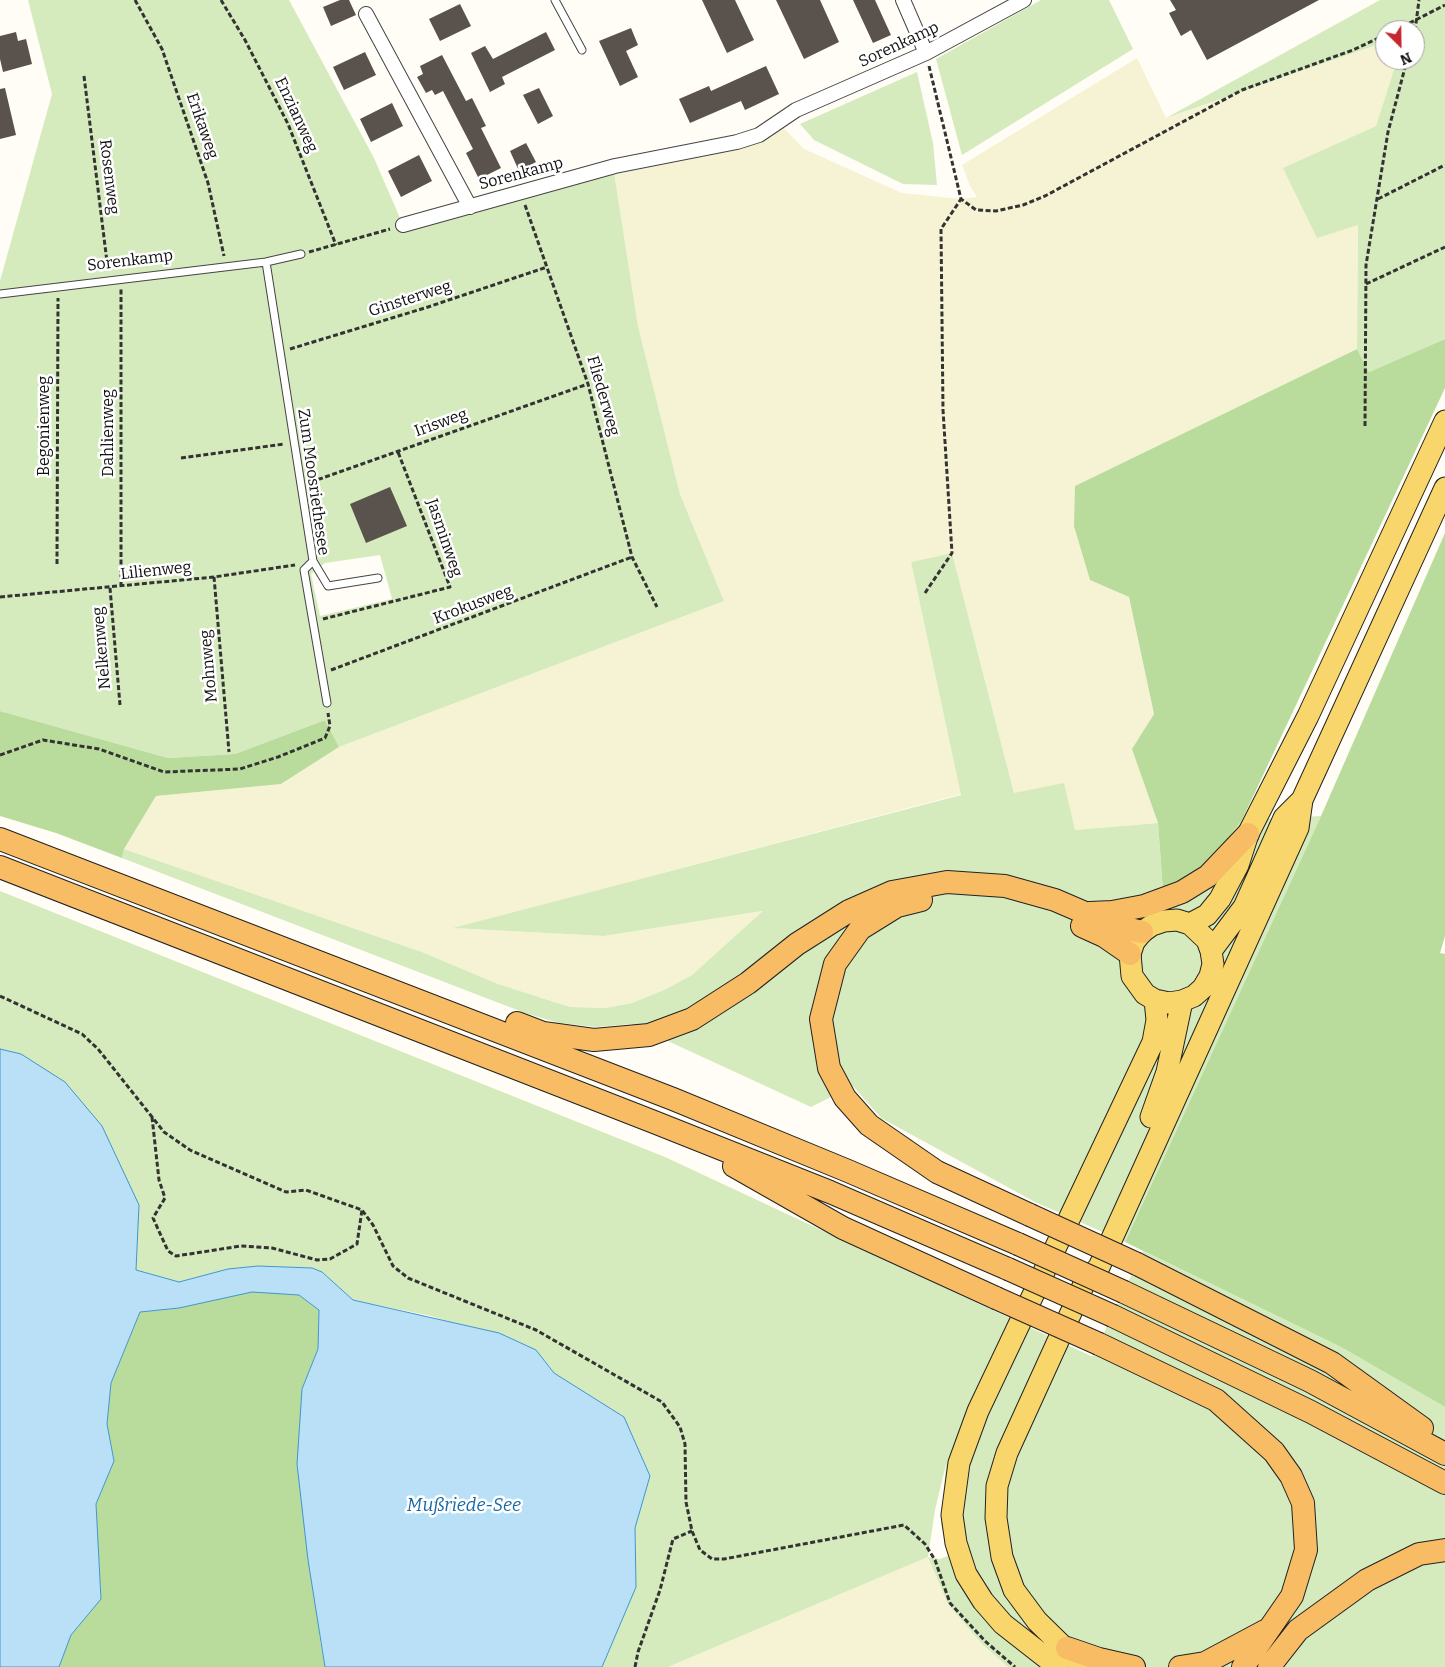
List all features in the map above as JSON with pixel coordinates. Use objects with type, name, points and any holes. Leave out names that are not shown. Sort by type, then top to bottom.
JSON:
[{"type":"highway","points":[[1084,913],[1112,912],[1144,906],[1182,892],[1208,876],[1248,834]]},
{"type":"highway","points":[[0,839],[692,1107],[848,1171],[1124,1292],[1310,1382],[1445,1454]]},
{"type":"highway","points":[[0,867],[830,1192],[1113,1316],[1312,1412],[1445,1483]]},
{"type":"highway","points":[[424,1003],[446,998],[543,1033],[594,1040],[649,1035],[692,1019],[748,983],[797,944],[849,911],[892,892],[947,882],[1005,886],[1055,900],[1084,913],[1142,932]]},
{"type":"highway","points":[[1130,954],[1104,936],[1055,913],[1000,896],[947,894],[897,906],[860,929],[835,964],[821,1019],[828,1068],[845,1098],[869,1125],[937,1172],[1137,1264],[1332,1363],[1445,1445]]},
{"type":"highway","points":[[654,1122],[843,1228],[1099,1344],[1216,1400],[1246,1425],[1274,1452],[1291,1476],[1303,1503],[1306,1550],[1292,1596],[1266,1631],[1243,1667]]},
{"type":"highway","points":[[1269,1667],[1298,1630],[1366,1580],[1419,1554],[1445,1550]]},
{"type":"highway","points":[[1180,1667],[1205,1663],[1266,1631]]},
{"type":"highway","points":[[1062,1657],[1098,1659],[1134,1667]]},
{"type":"main road","points":[[1190,924],[1207,915],[1220,899],[1238,865],[1248,834],[1308,716],[1445,421]]},
{"type":"main road","points":[[1084,1283],[1098,1267],[1298,828],[1302,800],[1445,488]]},
{"type":"main road","points":[[1211,951],[1244,907],[1284,818],[1302,800]]},
{"type":"main road","points":[[1164,920],[1177,920],[1190,924],[1207,940],[1211,951],[1212,964],[1210,976],[1203,988],[1194,996],[1182,1002],[1168,1003],[1155,1000],[1145,994],[1132,976],[1130,954],[1134,942],[1142,932],[1164,920]]},
{"type":"main road","points":[[1084,1667],[1003,1624],[983,1601],[966,1574],[956,1543],[952,1515],[959,1463],[978,1411],[1153,1042],[1157,1020],[1155,1000]]},
{"type":"main road","points":[[1062,1657],[1014,1590],[1002,1558],[996,1518],[997,1486],[1007,1453],[1084,1283],[1089,1262],[1160,1097],[1182,1002]]},
{"type":"street","points":[[903,0],[926,53]]},
{"type":"street","name":"Sorenkamp","points":[[403,225],[615,166],[737,142],[759,135],[796,110],[926,53],[1024,0]]},
{"type":"street","points":[[366,14],[470,206]]},
{"type":"lane","points":[[555,0],[582,50]]},
{"type":"lane","name":"Sorenkamp","points":[[0,294],[266,262],[301,254]]},
{"type":"lane","name":"Zum Moosriethesee","points":[[266,262],[313,561],[304,570],[327,703]]},
{"type":"lane","points":[[313,561],[328,586],[378,578]]},
{"type":"path","name":"Erikaweg","points":[[135,0],[162,48],[208,183],[227,267]]},
{"type":"path","name":"Enzianweg","points":[[221,0],[245,40],[288,124],[336,245]]},
{"type":"path","points":[[1418,20],[1419,0]]},
{"type":"path","points":[[1418,20],[1445,5]]},
{"type":"path","points":[[926,53],[961,199],[976,210],[996,212],[1023,205],[1045,196],[1242,90],[1353,50],[1375,40]]},
{"type":"path","points":[[1366,426],[1366,265],[1388,132],[1404,70]]},
{"type":"path","name":"Rosenweg","points":[[84,76],[110,281]]},
{"type":"path","points":[[1377,199],[1445,165]]},
{"type":"path","name":"Fliederweg","points":[[520,192],[588,384],[632,557],[657,607]]},
{"type":"path","points":[[925,593],[952,553],[943,410],[941,229],[961,199]]},
{"type":"path","points":[[301,254],[403,225]]},
{"type":"path","points":[[1366,284],[1445,247]]},
{"type":"path","name":"Ginsterweg","points":[[280,352],[428,307],[547,267]]},
{"type":"path","name":"Dahlienweg","points":[[121,279],[121,587]]},
{"type":"path","name":"Begonienweg","points":[[57,564],[58,288]]},
{"type":"path","name":"Irisweg","points":[[301,484],[311,483],[588,384]]},
{"type":"path","points":[[181,458],[294,443]]},
{"type":"path","name":"Jasminweg","points":[[313,621],[450,587],[398,452]]},
{"type":"path","name":"Krokusweg","points":[[322,672],[351,664],[632,557]]},
{"type":"path","name":"Lilienweg","points":[[0,597],[214,577],[313,561]]},
{"type":"path","name":"Mohnweg","points":[[214,577],[229,752]]},
{"type":"path","name":"Nelkenweg","points":[[110,588],[120,705]]},
{"type":"path","points":[[0,755],[43,740],[100,749],[164,772],[240,769],[278,757],[325,738],[330,726],[327,703]]},
{"type":"path","points":[[0,997],[82,1034],[98,1049],[164,1132],[190,1150],[286,1192],[306,1190],[362,1210],[373,1225],[393,1266],[408,1278],[536,1330],[662,1402],[680,1427],[685,1444],[686,1502],[692,1531],[700,1550],[712,1559],[724,1559],[904,1524],[925,1544],[935,1560],[950,1602],[985,1641],[1015,1667]]},
{"type":"path","points":[[152,1117],[159,1180],[165,1198],[153,1218],[168,1251],[176,1256],[240,1246],[272,1248],[317,1260],[330,1259],[357,1244],[362,1210]]},
{"type":"path","points":[[635,1667],[638,1652],[660,1590],[673,1539],[692,1531]]},
{"type":"shaded area","points":[[1375,45],[1375,70],[1394,70],[1376,126],[1284,168],[1358,225],[1357,349],[1075,486],[1090,580],[1129,597],[1154,714],[1133,749],[1158,823],[1075,830],[1014,793],[952,553],[911,562],[961,794],[455,928],[604,936],[764,911],[692,975],[664,990],[632,1003],[605,1008],[570,1007],[498,984],[422,952],[124,849],[156,796],[281,784],[339,747],[724,601],[680,494],[638,326],[614,172],[779,123],[804,149],[902,193],[961,199],[977,197],[970,186],[962,165],[1137,58],[1166,118]]},
{"type":"shaded area","points":[[928,1557],[948,1604],[982,1644],[1008,1667],[668,1667]]},
{"type":"green space","points":[[28,0],[289,0],[374,158],[403,225],[614,172],[638,326],[680,494],[724,601],[339,747],[325,720],[235,754],[168,758],[0,711],[0,281],[52,94]],"holes":[[[380,555],[392,599],[320,616],[311,574],[325,563]]]},
{"type":"green space","points":[[1041,0],[1109,0],[1133,49],[962,155],[936,59]]},
{"type":"green space","points":[[1380,0],[1445,0],[1445,339],[1369,372],[1357,349],[1358,225],[1317,238],[1283,168],[1376,126],[1394,70],[1425,70],[1425,20],[1375,20],[1375,45],[1166,118]]},
{"type":"green space","points":[[917,72],[933,143],[937,185],[903,184],[814,140],[800,124]]},
{"type":"green space","points":[[1445,339],[1445,388],[1242,820],[1209,863],[1163,890],[1158,823],[1132,749],[1154,714],[1129,597],[1090,580],[1074,526],[1075,486],[1357,349],[1369,372]]},
{"type":"green space","points":[[1445,533],[1445,936],[1440,953],[1445,954],[1445,1407],[1341,1347],[1125,1242],[1321,816]]},
{"type":"green space","points":[[952,553],[1014,793],[1064,783],[1075,830],[1158,823],[1163,890],[1209,862],[1242,820],[1321,816],[1125,1242],[1035,1202],[881,1118],[853,1086],[811,1107],[631,1024],[597,1027],[559,1023],[525,1013],[122,858],[124,849],[422,952],[498,984],[570,1007],[605,1008],[632,1003],[664,990],[692,975],[763,911],[604,936],[453,928],[961,795],[911,562]]},
{"type":"green space","points":[[0,711],[168,758],[235,754],[325,720],[339,747],[281,784],[156,796],[124,849],[122,858],[56,833],[0,816]]},
{"type":"green space","points":[[0,891],[665,1157],[1091,1356],[1093,1356],[1143,1251],[1341,1347],[1445,1407],[1445,1667],[1008,1667],[982,1644],[948,1604],[928,1557],[668,1667],[602,1667],[636,1587],[635,1528],[639,1510],[624,1417],[554,1373],[536,1350],[431,1316],[353,1300],[322,1272],[312,1268],[258,1266],[228,1269],[179,1282],[136,1270],[21,1054],[0,1049]],"holes":[[[946,1464],[941,1523],[948,1556],[940,1559],[928,1557],[935,1510]]]},
{"type":"green space","points":[[247,1291],[299,1295],[319,1310],[318,1349],[302,1389],[320,1639],[325,1667],[59,1667],[71,1635],[101,1598],[96,1504],[114,1461],[107,1424],[111,1383],[140,1312],[179,1308]]},
{"type":"water","name":"Mußriede-See","points":[[0,1049],[21,1054],[65,1082],[102,1126],[139,1205],[136,1270],[179,1282],[228,1269],[258,1266],[312,1268],[322,1272],[353,1300],[499,1333],[536,1350],[554,1373],[624,1417],[650,1476],[635,1528],[636,1587],[602,1667],[325,1667],[308,1560],[297,1464],[302,1389],[318,1349],[319,1310],[299,1295],[252,1292],[179,1308],[140,1312],[111,1383],[107,1424],[114,1461],[96,1504],[101,1599],[71,1635],[59,1667],[0,1667]]},
{"type":"building","points":[[340,0],[349,0],[356,15],[331,26],[323,7]]},
{"type":"building","points":[[702,0],[735,0],[754,40],[727,53]]},
{"type":"building","points":[[776,0],[820,0],[839,42],[804,59]]},
{"type":"building","points":[[853,0],[875,0],[891,35],[873,43]]},
{"type":"building","points":[[1170,0],[1319,0],[1207,60],[1191,30],[1181,36],[1169,13],[1176,10]]},
{"type":"building","points":[[460,4],[471,26],[440,41],[429,19]]},
{"type":"building","points":[[631,28],[638,45],[626,51],[638,77],[620,86],[599,41]]},
{"type":"building","points":[[16,32],[18,41],[26,39],[32,64],[3,72],[0,59],[0,36]]},
{"type":"building","points":[[546,32],[555,50],[502,77],[505,84],[490,92],[471,53],[485,46],[493,59]]},
{"type":"building","points":[[365,52],[376,75],[344,90],[333,67]]},
{"type":"building","points":[[442,55],[466,101],[472,98],[486,126],[481,128],[501,168],[479,179],[466,153],[473,149],[443,91],[435,95],[432,90],[426,93],[417,77],[423,74],[420,66]]},
{"type":"building","points":[[766,66],[779,94],[745,110],[741,101],[690,123],[679,99],[709,86],[711,91]]},
{"type":"building","points":[[5,88],[16,135],[0,139],[0,89]]},
{"type":"building","points":[[539,88],[553,116],[538,124],[523,95]]},
{"type":"building","points":[[392,103],[403,126],[371,142],[360,119]]},
{"type":"building","points":[[526,143],[536,162],[519,171],[510,151]]},
{"type":"building","points":[[419,155],[432,181],[401,197],[388,171]]},
{"type":"building","points":[[390,487],[407,526],[366,543],[350,504]]}]
